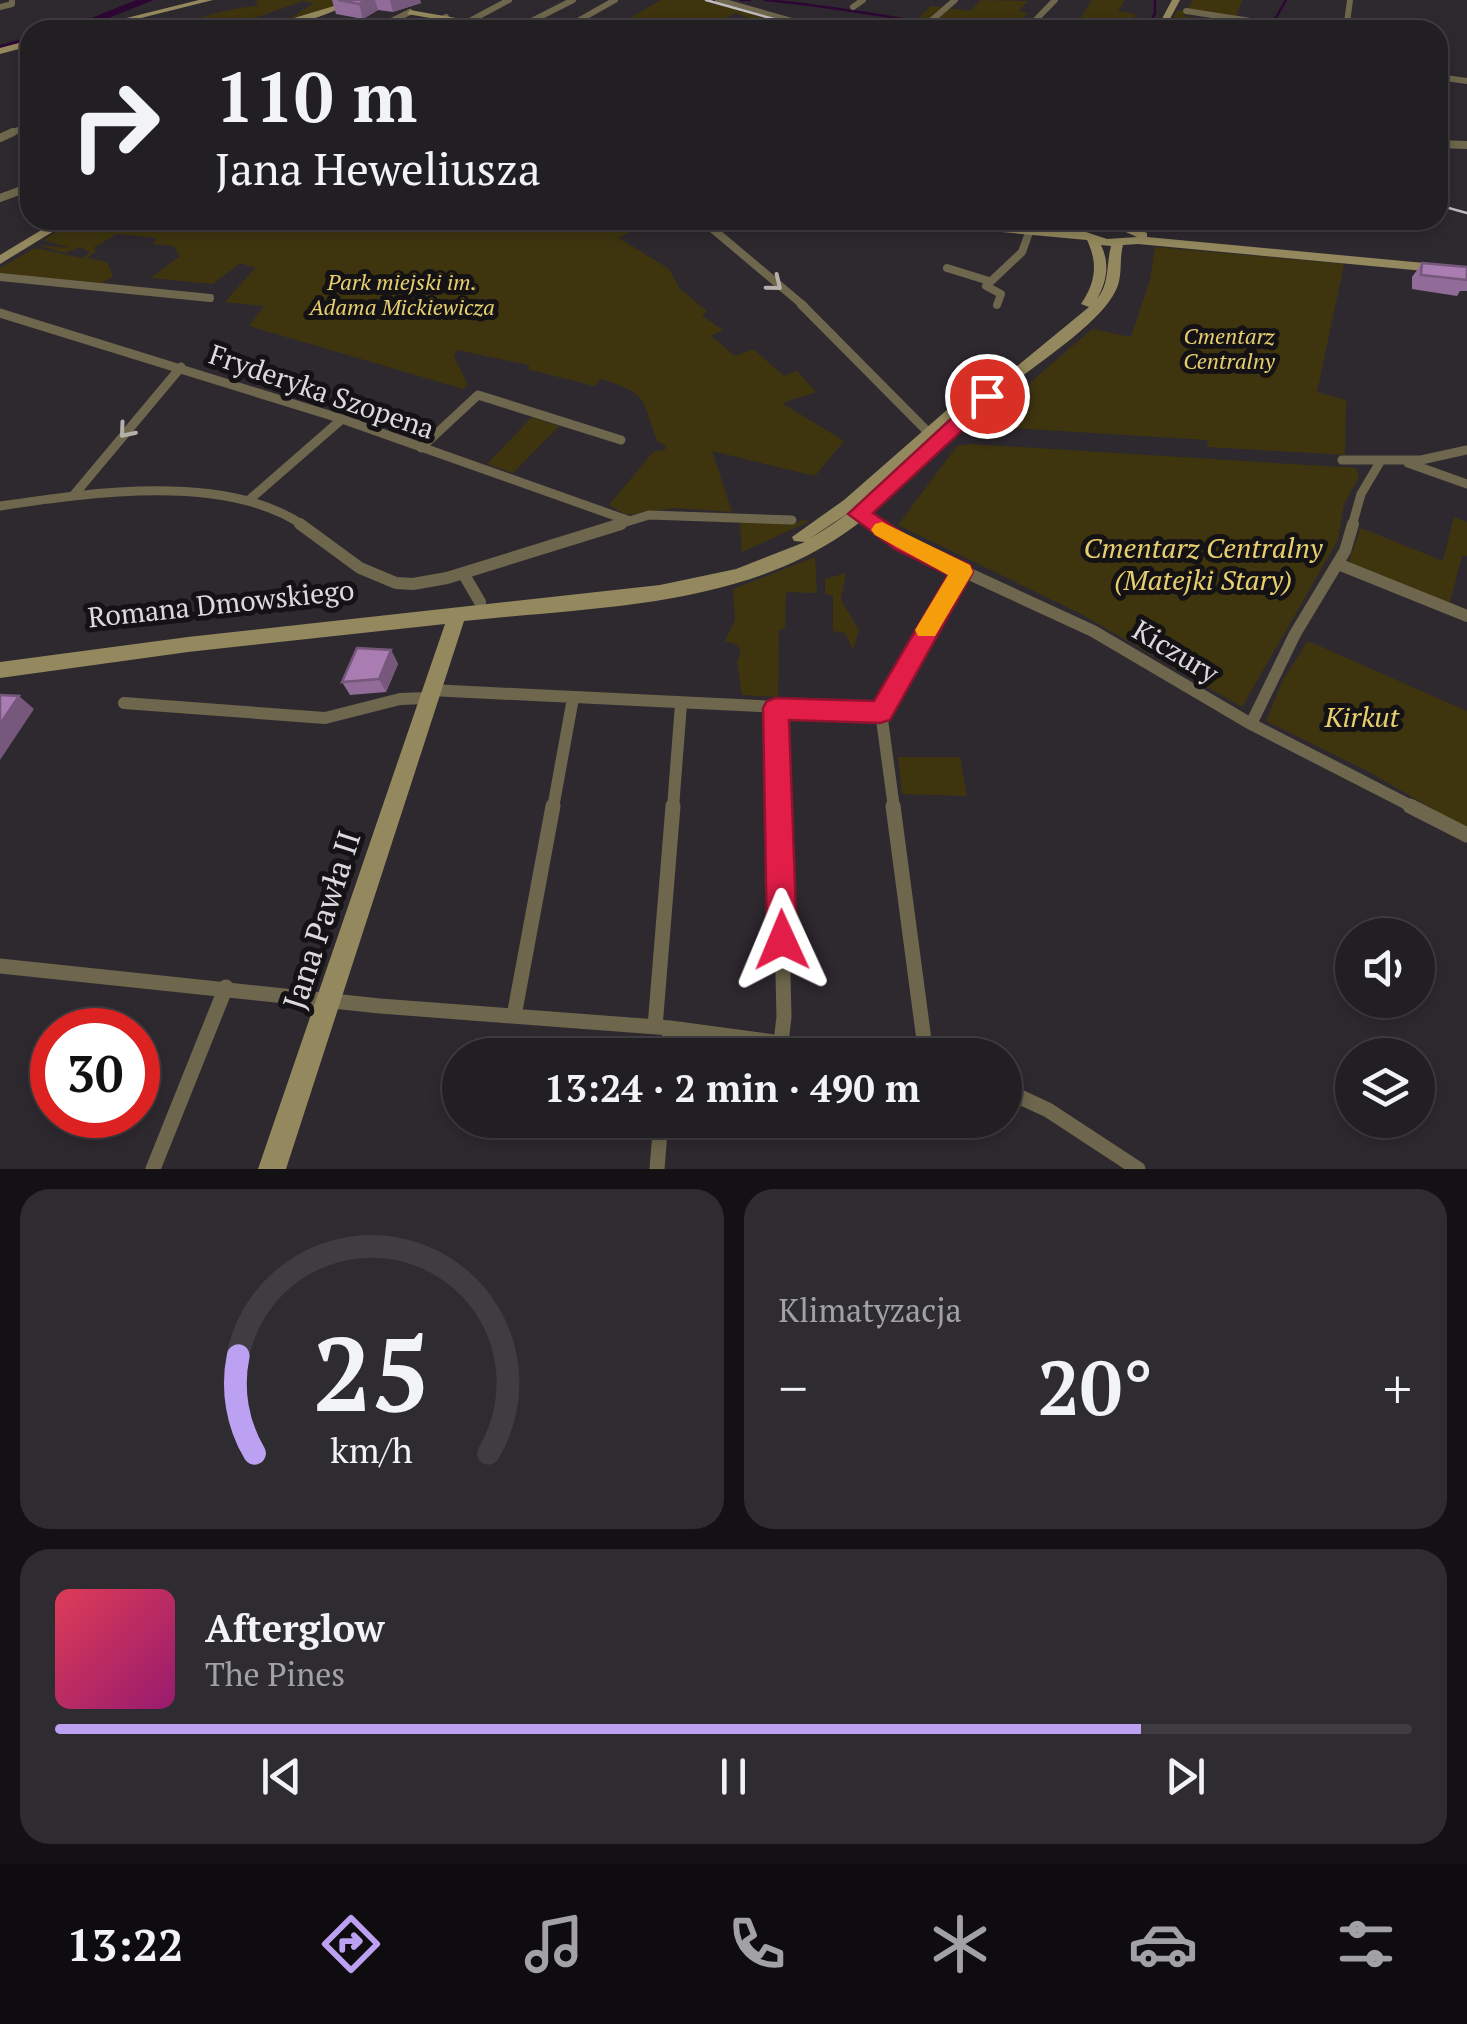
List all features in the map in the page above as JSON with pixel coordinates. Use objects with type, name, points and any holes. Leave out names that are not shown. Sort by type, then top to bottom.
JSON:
[{"type":"main road","points":[[124,20],[209,0]]},
{"type":"main road","points":[[294,20],[337,8],[349,0]]},
{"type":"main road","points":[[410,12],[422,2]]},
{"type":"main road","points":[[410,12],[472,20]]},
{"type":"main road","points":[[0,260],[50,230]]},
{"type":"main road","name":"Romana Dmowskiego","points":[[0,658],[184,633],[449,613],[480,602],[672,578],[738,563],[810,532],[864,492],[928,432],[1088,302],[1098,288],[1101,271],[1099,255],[1086,230]]},
{"type":"main road","points":[[1096,230],[1123,237],[1467,270]]},
{"type":"main road","points":[[1116,230],[1123,237]]},
{"type":"main road","name":"Romana Dmowskiego","points":[[0,670],[213,640],[667,590],[727,578],[788,557],[859,514],[987,396],[1104,300],[1115,279],[1115,248],[1123,237]]},
{"type":"main road","name":"Jana Pawła II","points":[[272,1169],[429,694],[449,613]]},
{"type":"street","points":[[0,7],[12,4],[12,0]]},
{"type":"street","points":[[472,20],[510,0]]},
{"type":"street","points":[[534,20],[573,0]]},
{"type":"street","points":[[580,20],[616,0]]},
{"type":"street","points":[[718,0],[788,20]]},
{"type":"street","points":[[853,8],[863,0]]},
{"type":"street","points":[[932,20],[955,0]]},
{"type":"street","points":[[1036,20],[1055,0]]},
{"type":"street","points":[[1186,11],[1241,20]]},
{"type":"street","points":[[394,20],[410,12]]},
{"type":"street","points":[[440,20],[446,17]]},
{"type":"street","points":[[714,230],[825,324],[928,432]]},
{"type":"street","points":[[996,305],[1001,294],[986,286],[1005,262],[1026,251],[1031,230]]},
{"type":"street","points":[[947,268],[989,281]]},
{"type":"street","points":[[0,278],[210,298]]},
{"type":"street","name":"Fryderyka Szopena","points":[[0,314],[181,367],[627,520]]},
{"type":"street","points":[[72,496],[181,367]]},
{"type":"street","points":[[421,448],[478,395],[621,440]]},
{"type":"street","points":[[248,501],[342,420]]},
{"type":"street","points":[[1342,460],[1404,462],[1466,451]]},
{"type":"street","points":[[1251,724],[1295,634],[1350,540],[1360,494],[1380,462]]},
{"type":"street","points":[[1404,462],[1467,484]]},
{"type":"street","points":[[859,514],[857,504],[864,492]]},
{"type":"street","points":[[0,506],[121,493],[248,501],[283,511],[376,576],[398,584],[463,573],[627,520],[667,513],[792,520]]},
{"type":"street","name":"Kiczury","points":[[859,514],[902,543],[1094,631],[1251,724],[1467,835]]},
{"type":"street","points":[[1338,564],[1467,616]]},
{"type":"street","points":[[880,712],[962,572]]},
{"type":"street","points":[[463,573],[480,602]]},
{"type":"street","points":[[124,703],[325,718],[429,694],[880,712]]},
{"type":"street","points":[[514,1016],[573,698]]},
{"type":"street","points":[[664,1038],[681,704]]},
{"type":"street","points":[[776,708],[781,1038]]},
{"type":"street","points":[[880,712],[885,723],[924,1038]]},
{"type":"street","points":[[0,966],[380,1006],[662,1027],[749,1038]]},
{"type":"street","points":[[153,1169],[226,987]]},
{"type":"street","points":[[1022,1098],[1048,1110],[1138,1169]]},
{"type":"street","points":[[656,1169],[659,1138]]},
{"type":"green space","points":[[343,0],[336,6],[289,19],[314,3],[303,1],[249,20],[180,20],[259,4],[254,2]]},
{"type":"green space","points":[[661,0],[703,0],[774,20],[743,20],[747,17],[735,13],[723,20],[627,20]]},
{"type":"green space","points":[[981,0],[1028,1],[1019,11],[1028,13],[1021,20],[898,20],[851,11],[917,19],[931,6],[970,11]]},
{"type":"green space","points":[[1092,0],[1125,0],[1118,11],[1136,14],[1133,20],[1079,20]]},
{"type":"green space","points":[[1193,0],[1242,0],[1236,18],[1187,11],[1184,16],[1204,20],[1172,20],[1177,10],[1186,11]]},
{"type":"green space","name":"Park miejski im. Adama Mickiewicza","points":[[60,230],[634,230],[619,238],[669,269],[680,289],[707,311],[702,316],[723,330],[711,336],[735,356],[753,349],[784,376],[797,371],[816,392],[782,403],[844,441],[815,476],[712,451],[732,512],[674,508],[626,515],[609,505],[654,451],[665,450],[666,446],[658,442],[642,400],[629,390],[601,379],[594,386],[527,369],[530,365],[457,350],[454,357],[468,385],[463,389],[249,326],[264,306],[225,302],[255,268],[240,263],[213,284],[151,278],[180,256],[173,246],[153,244],[157,238],[117,234],[93,248],[97,250],[87,258],[107,262],[113,276],[102,283],[0,274],[0,268],[35,248],[83,258],[90,252],[80,247],[65,253],[37,245],[71,248],[43,240]]},
{"type":"green space","name":"Cmentarz Centralny","points":[[1155,247],[1344,264],[1317,392],[1346,400],[1345,455],[1208,447],[1207,440],[980,426],[1092,329],[1131,337],[1150,280]]},
{"type":"green space","points":[[532,417],[559,426],[513,473],[487,464]]},
{"type":"green space","name":"Cmentarz Centralny (Matejki Stary)","points":[[957,446],[1356,468],[1359,477],[1344,504],[1338,540],[1242,707],[1081,614],[898,525]]},
{"type":"green space","points":[[1454,517],[1467,522],[1467,556],[1462,556],[1449,605],[1351,565],[1349,560],[1361,528],[1443,561]]},
{"type":"green space","points":[[740,521],[810,521],[742,552]]},
{"type":"green space","points":[[815,557],[817,593],[786,592],[785,628],[779,630],[778,697],[742,695],[737,661],[741,653],[738,645],[725,641],[735,620],[733,589]]},
{"type":"green space","points":[[846,573],[841,600],[859,630],[853,650],[845,633],[833,631],[833,595],[825,594],[825,579]]},
{"type":"green space","name":"Kirkut","points":[[1308,641],[1467,711],[1467,829],[1371,773],[1266,721],[1284,678]]},
{"type":"green space","points":[[898,757],[960,757],[967,796],[902,794]]},
{"type":"building","points":[[1422,263],[1467,267],[1467,280],[1421,275]]},
{"type":"building","points":[[357,648],[391,650],[379,679],[342,682]]},
{"type":"building","points":[[0,695],[19,696],[0,724]]},
{"type":"waterway","points":[[95,20],[150,0]]},
{"type":"waterway","points":[[740,0],[750,0]]},
{"type":"waterway","points":[[765,0],[911,20]]},
{"type":"waterway","points":[[1152,20],[1155,0]]},
{"type":"waterway","points":[[1275,20],[1286,0]]},
{"type":"waterway","points":[[0,48],[20,43]]},
{"type":"railway","points":[[706,0],[777,20]]},
{"type":"railway","points":[[1448,208],[1467,213]]},
{"type":"slow traffic","points":[[882,530],[962,572],[927,630]]},
{"type":"route","points":[[782,940],[776,708],[880,712],[962,572],[902,543],[859,514],[987,396]]}]
